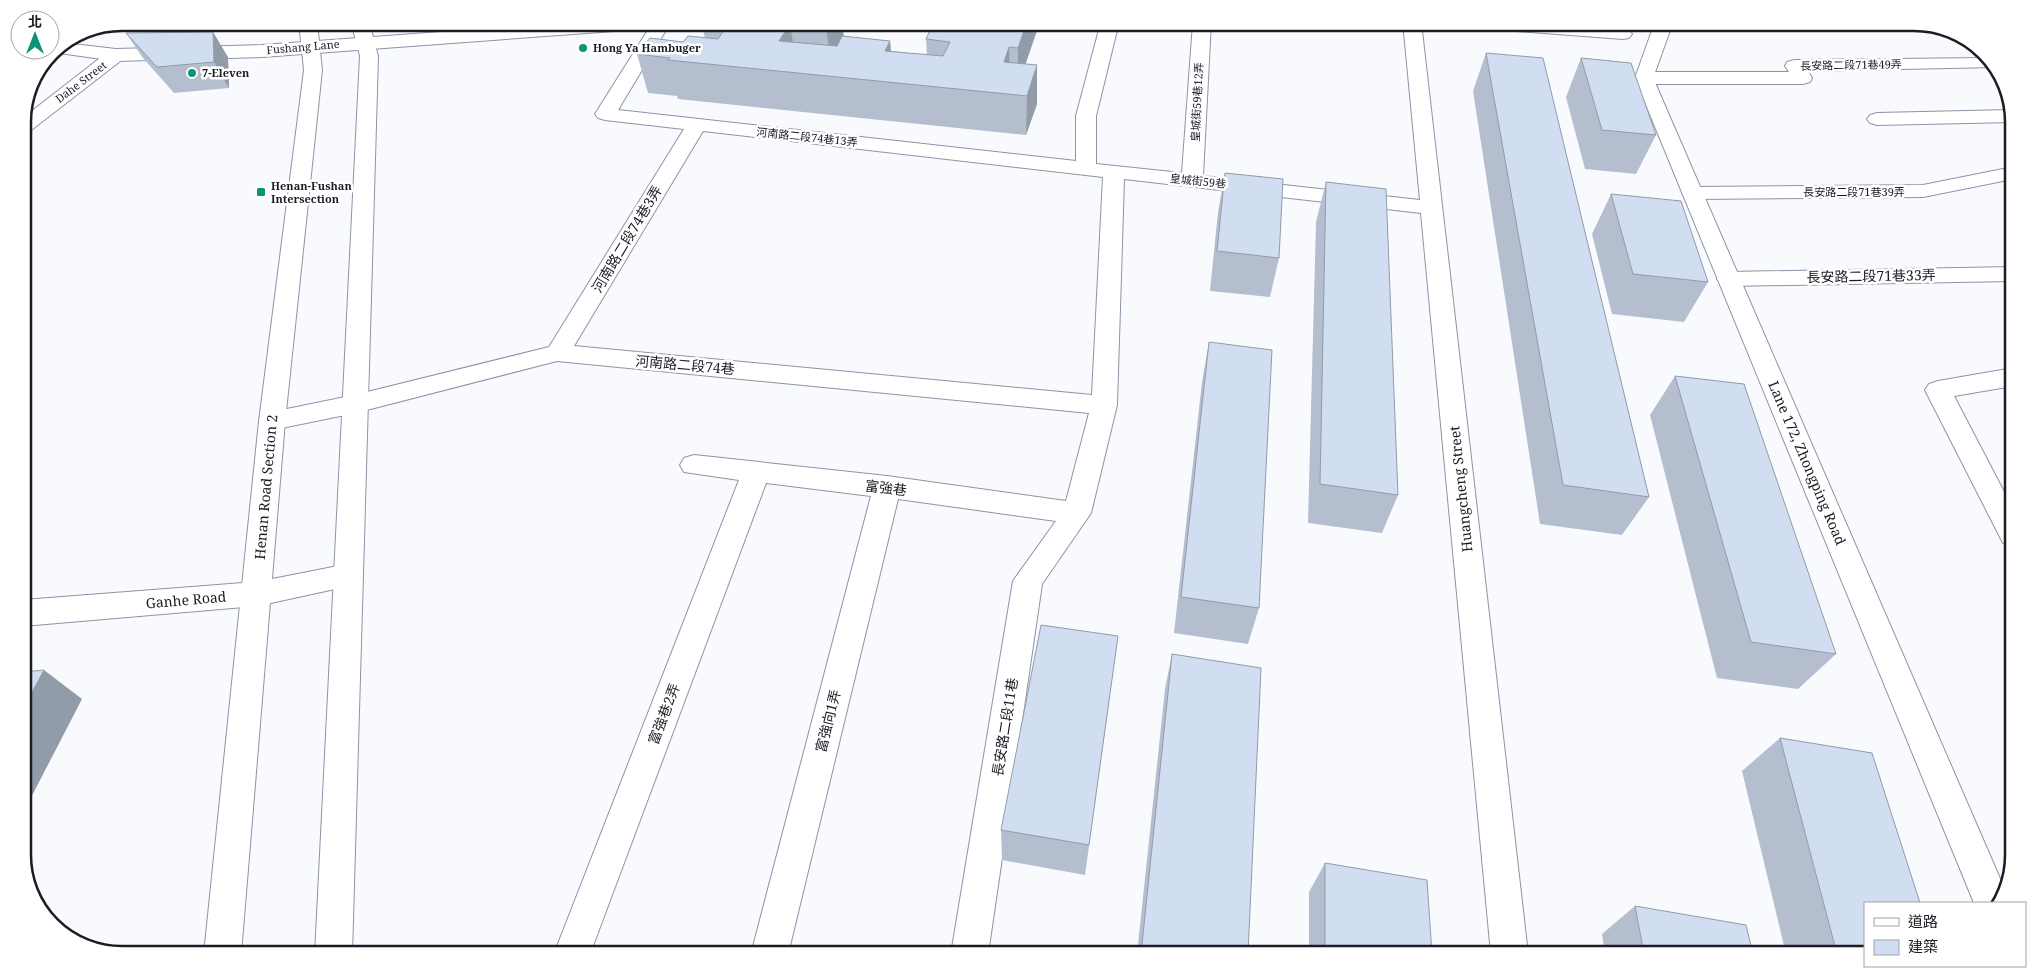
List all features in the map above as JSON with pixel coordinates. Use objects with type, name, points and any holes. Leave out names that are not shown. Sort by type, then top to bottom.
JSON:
[{"type":"street","points":[[333,946],[369,56],[362,31]]},
{"type":"street","name":"Fushang Lane","points":[[68,49],[116,55],[307,35],[364,42],[547,31]]},
{"type":"street","name":"河南路二段74巷13弄","points":[[659,31],[605,114],[1114,172]]},
{"type":"street","points":[[1086,168],[1086,116],[1108,31]]},
{"type":"street","name":"皇城街59巷12弄","points":[[1192,180],[1201,31]]},
{"type":"street","name":"Huangcheng Street","points":[[1413,31],[1509,946]]},
{"type":"street","points":[[1583,31],[1623,34]]},
{"type":"street","points":[[1644,78],[1661,31]]},
{"type":"street","name":"Henan Road Section 2","points":[[223,946],[272,420],[312,70],[307,35]]},
{"type":"street","name":"Dahe Street","points":[[31,121],[116,55]]},
{"type":"street","name":"長安路二段71巷49弄","points":[[1644,78],[1803,78],[1794,66],[1983,64]]},
{"type":"street","name":"Lane 172, Zhongping Road","points":[[1644,78],[1991,901]]},
{"type":"street","points":[[1877,119],[2005,116]]},
{"type":"street","name":"河南路二段74巷3弄","points":[[557,353],[697,124]]},
{"type":"street","points":[[1077,513],[1104,405],[1114,172]]},
{"type":"street","name":"皇城街59巷","points":[[1114,172],[1432,208]]},
{"type":"street","name":"長安路二段71巷39弄","points":[[1693,193],[1923,191],[2005,175]]},
{"type":"street","name":"長安路二段71巷33弄","points":[[1729,279],[2005,274]]},
{"type":"street","name":"河南路二段74巷","points":[[272,420],[355,404],[557,353],[1104,405]]},
{"type":"street","points":[[2005,377],[1938,390],[2005,520]]},
{"type":"street","name":"富強巷","points":[[694,465],[888,487],[1077,513]]},
{"type":"street","name":"富強巷2弄","points":[[575,946],[756,473]]},
{"type":"street","name":"富強向1弄","points":[[771,946],[888,487]]},
{"type":"street","name":"長安路二段11巷","points":[[971,946],[1028,581],[1077,513]]},
{"type":"street","name":"Ganhe Road","points":[[31,612],[257,594],[348,576]]},
{"type":"building","points":[[724,31],[785,31],[779,41],[837,46],[842,36],[890,41],[885,51],[943,56],[950,42],[926,39],[930,31],[1024,31],[1018,48],[1009,47],[1004,62],[1037,65],[1027,96],[668,60],[670,58],[637,54],[650,38],[683,42],[688,36],[718,39]]},
{"type":"building","points":[[213,32],[214,62],[157,67],[126,33]]},
{"type":"building","points":[[1486,53],[1543,58],[1649,497],[1563,485]]},
{"type":"building","points":[[1581,58],[1631,63],[1656,135],[1602,130]]},
{"type":"building","points":[[1225,173],[1283,179],[1279,258],[1217,251]]},
{"type":"building","points":[[1326,182],[1386,189],[1398,495],[1320,484]]},
{"type":"building","points":[[1611,194],[1681,201],[1708,282],[1633,274]]},
{"type":"building","points":[[1209,342],[1272,350],[1259,608],[1181,597]]},
{"type":"building","points":[[1675,376],[1744,384],[1836,654],[1751,642]]},
{"type":"building","points":[[1041,625],[1118,636],[1089,845],[1001,830]]},
{"type":"building","points":[[1172,654],[1261,668],[1248,946],[1142,946]]},
{"type":"building","points":[[44,670],[31,694],[31,671]]},
{"type":"building","points":[[1780,738],[1872,753],[1920,902],[1864,902],[1864,946],[1835,946]]},
{"type":"building","points":[[1325,863],[1427,880],[1431,946],[1325,946]]},
{"type":"building","points":[[1635,906],[1746,925],[1751,946],[1642,946]]},
{"type":"place","name":"Hong Ya Hambuger","points":[[583,48]]},
{"type":"place","name":"7-Eleven","points":[[192,73]]},
{"type":"place","name":"Henan-Fushan Intersection","points":[[261,192]]}]
